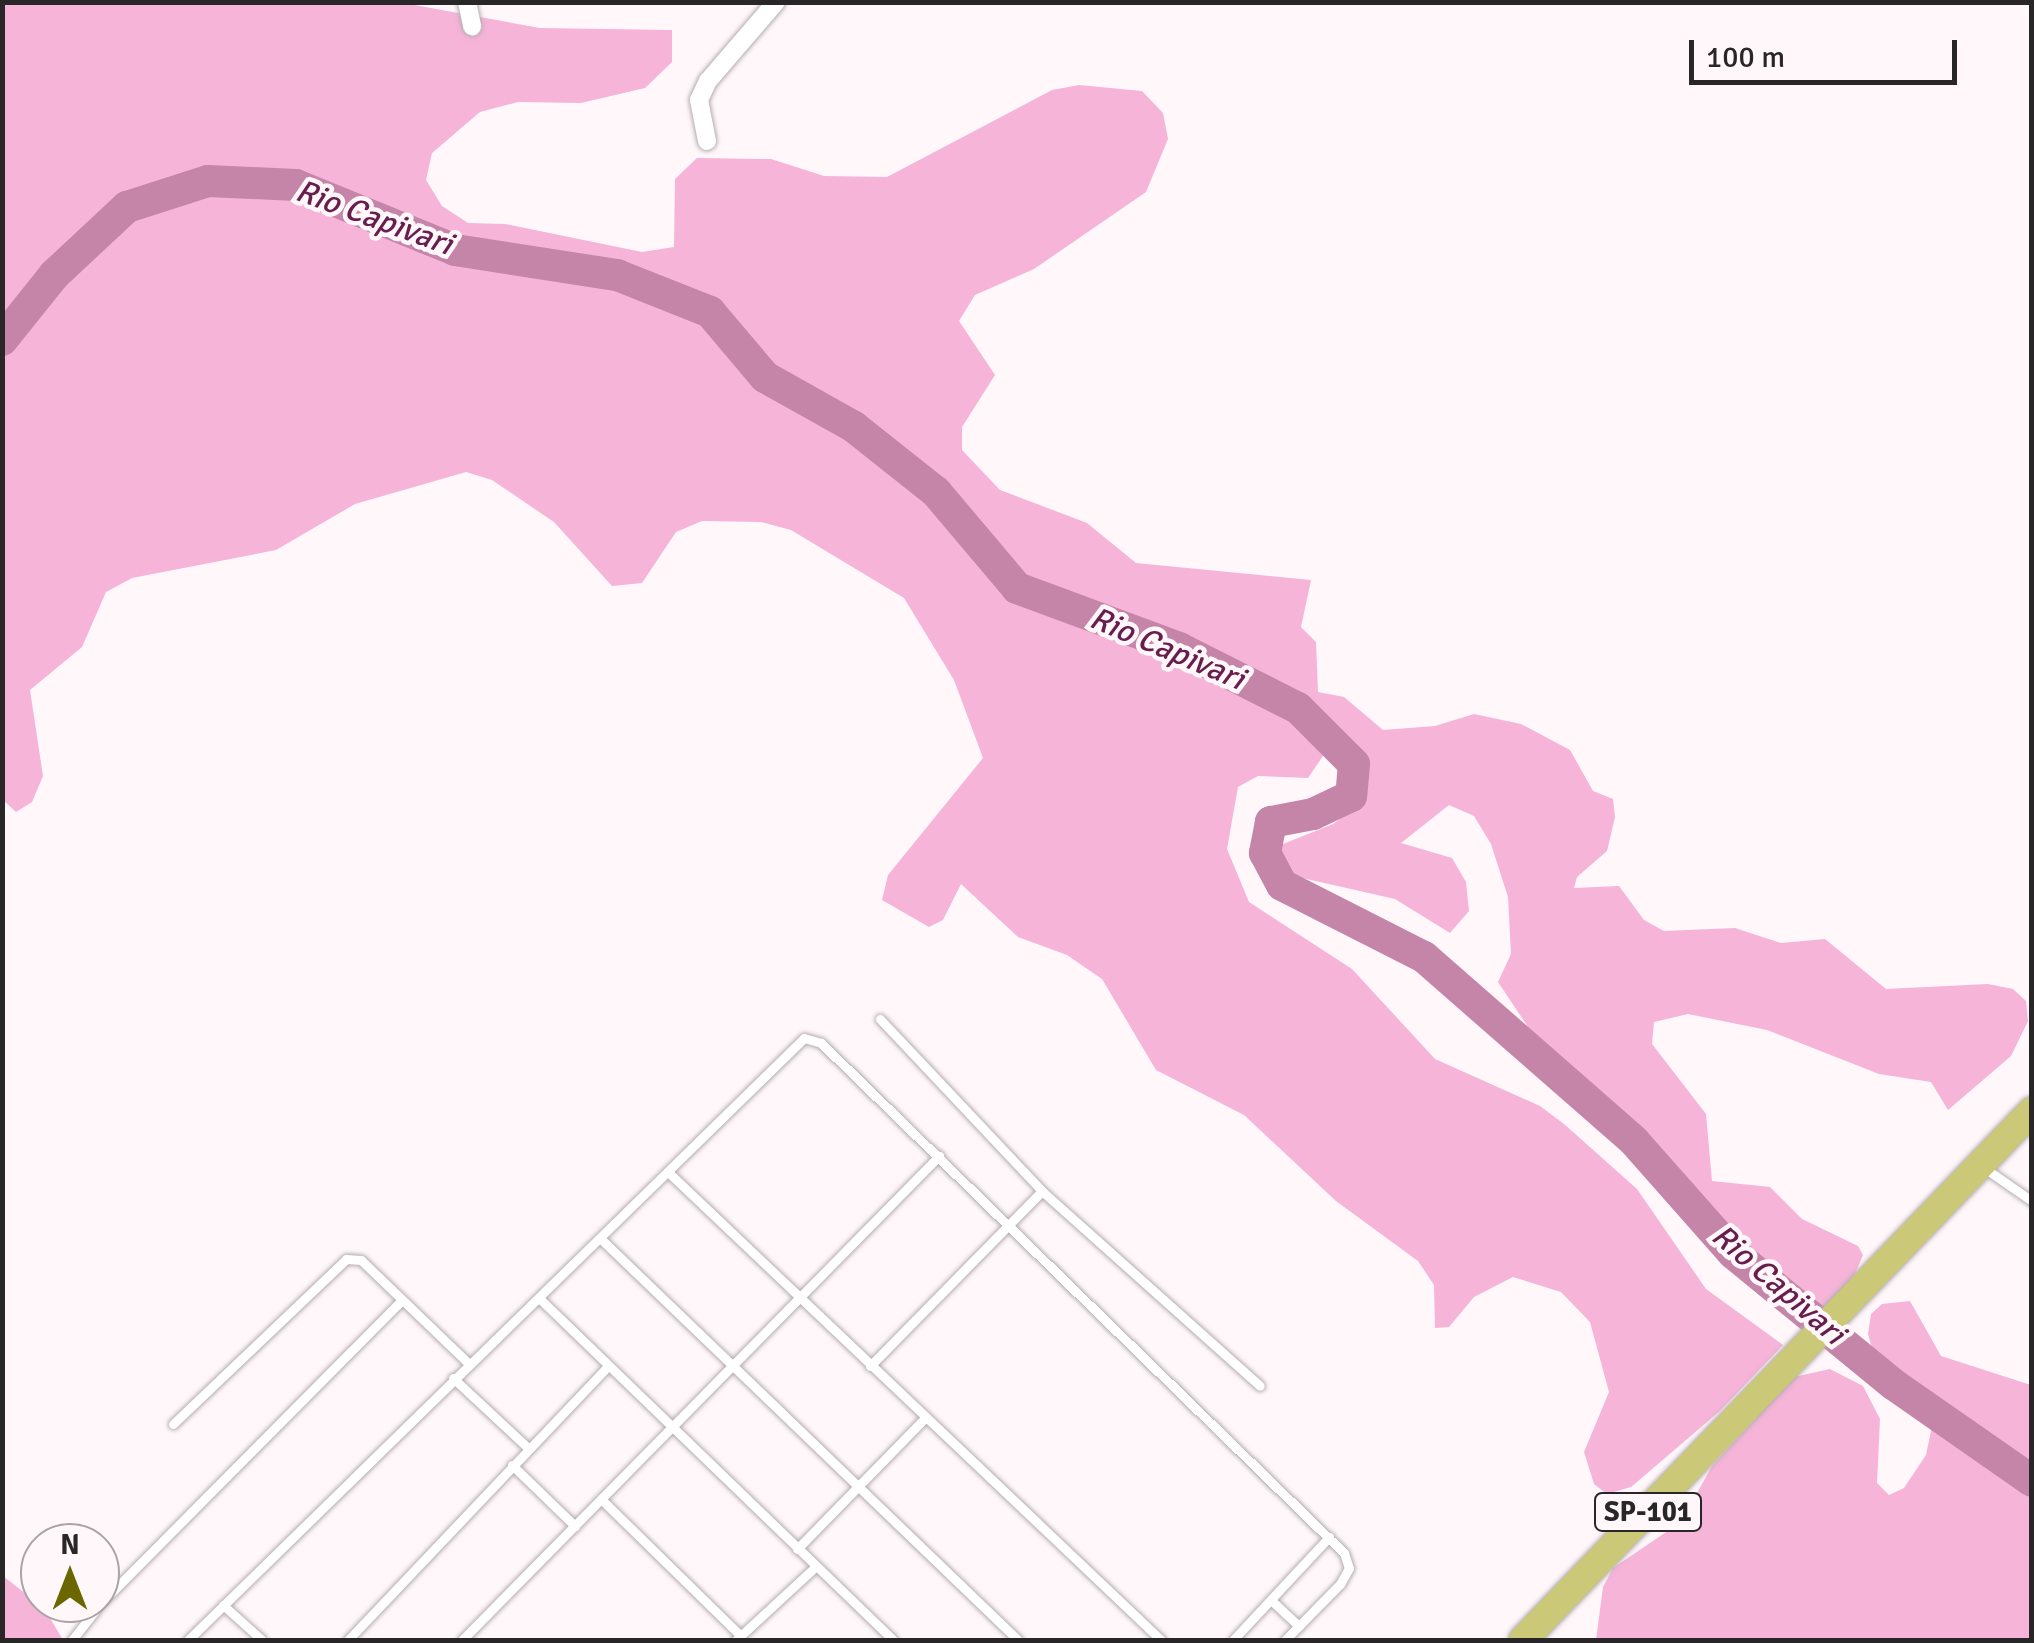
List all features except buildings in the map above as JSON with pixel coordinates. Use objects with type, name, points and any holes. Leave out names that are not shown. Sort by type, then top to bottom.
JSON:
[{"type":"main road","name":"SP-101","points":[[1523,1640],[2032,1111]]},
{"type":"street","points":[[468,2],[472,26]]},
{"type":"street","points":[[707,140],[699,100],[708,80],[776,2]]},
{"type":"lane","points":[[880,1019],[1042,1191],[1260,1386]]},
{"type":"lane","points":[[188,1640],[468,1363],[602,1240],[804,1038],[821,1042],[1329,1537],[1349,1568],[1285,1640]]},
{"type":"lane","points":[[462,1640],[939,1156]]},
{"type":"lane","points":[[1981,1165],[2032,1201]]},
{"type":"lane","points":[[668,1172],[1161,1640]]},
{"type":"lane","points":[[870,1366],[1042,1191]]},
{"type":"lane","points":[[602,1240],[1018,1640]]},
{"type":"lane","points":[[173,1424],[346,1259],[362,1260],[468,1363]]},
{"type":"lane","points":[[539,1298],[892,1640]]},
{"type":"lane","points":[[72,1640],[101,1602],[402,1300]]},
{"type":"lane","points":[[348,1640],[608,1366]]},
{"type":"lane","points":[[453,1378],[528,1448]]},
{"type":"lane","points":[[797,1549],[925,1418]]},
{"type":"lane","points":[[512,1465],[574,1526]]},
{"type":"lane","points":[[601,1498],[739,1638],[816,1567]]},
{"type":"lane","points":[[1233,1640],[1329,1537]]},
{"type":"lane","points":[[1271,1600],[1298,1626]]},
{"type":"lane","points":[[223,1604],[262,1640]]},
{"type":"shaded area","points":[[398,2],[540,28],[672,30],[672,62],[645,88],[581,103],[518,102],[480,112],[432,153],[426,180],[442,206],[468,223],[505,224],[642,252],[674,247],[675,179],[697,158],[771,159],[824,176],[887,177],[1052,90],[1079,85],[1142,91],[1163,113],[1168,139],[1146,192],[1034,269],[975,295],[959,321],[995,375],[962,427],[962,450],[1000,490],[1087,523],[1136,563],[1311,580],[1301,627],[1316,642],[1318,692],[1344,697],[1383,730],[1435,726],[1474,714],[1521,724],[1570,750],[1593,791],[1613,799],[1615,817],[1607,851],[1577,877],[1574,888],[1619,886],[1644,920],[1664,931],[1735,928],[1781,943],[1825,939],[1886,989],[1988,984],[2013,989],[2026,1001],[2028,1021],[2011,1056],[1948,1110],[1931,1082],[1879,1074],[1767,1030],[1688,1014],[1654,1022],[1652,1044],[1706,1114],[1712,1181],[1770,1187],[1802,1219],[1858,1246],[1863,1255],[1855,1274],[1826,1308],[1811,1321],[1770,1276],[1704,1225],[1669,1179],[1645,1129],[1596,1096],[1534,1036],[1498,982],[1511,954],[1508,897],[1491,844],[1474,816],[1449,805],[1401,843],[1452,858],[1466,882],[1469,911],[1450,933],[1395,899],[1276,872],[1273,848],[1333,824],[1359,805],[1354,781],[1327,750],[1308,778],[1258,776],[1238,787],[1227,849],[1249,902],[1352,969],[1435,1059],[1540,1106],[1564,1124],[1637,1189],[1706,1289],[1783,1345],[1720,1411],[1631,1487],[1607,1494],[1594,1484],[1584,1452],[1609,1392],[1590,1322],[1561,1292],[1513,1277],[1474,1297],[1449,1327],[1435,1328],[1434,1285],[1418,1261],[1336,1201],[1244,1115],[1156,1070],[1102,979],[1067,955],[1018,937],[961,884],[943,920],[929,927],[882,900],[888,875],[983,758],[954,680],[904,598],[791,530],[761,522],[702,521],[676,532],[642,583],[612,586],[554,522],[492,480],[466,472],[355,504],[276,550],[132,578],[106,592],[82,647],[30,690],[43,776],[32,802],[16,812],[3,800],[3,3]]},
{"type":"shaded area","points":[[1910,1301],[1941,1356],[2031,1385],[2031,1640],[1596,1640],[1603,1587],[1613,1568],[1681,1522],[1712,1466],[1794,1377],[1830,1369],[1863,1386],[1880,1419],[1877,1483],[1889,1495],[1904,1488],[1926,1455],[1932,1426],[1918,1400],[1875,1358],[1868,1334],[1871,1314],[1882,1304]]},
{"type":"shaded area","points":[[3,1576],[20,1589],[20,1623],[53,1623],[63,1640],[3,1640]]},
{"type":"waterway","name":"Rio Capivari","points":[[2,340],[54,275],[127,207],[208,181],[296,185],[455,250],[617,275],[710,312],[765,377],[854,427],[936,492],[1017,588],[1179,648],[1298,708],[1354,764],[1351,796],[1313,814],[1271,822],[1265,853],[1282,885],[1424,957],[1634,1141],[1733,1253],[1893,1384],[2032,1481]]}]
